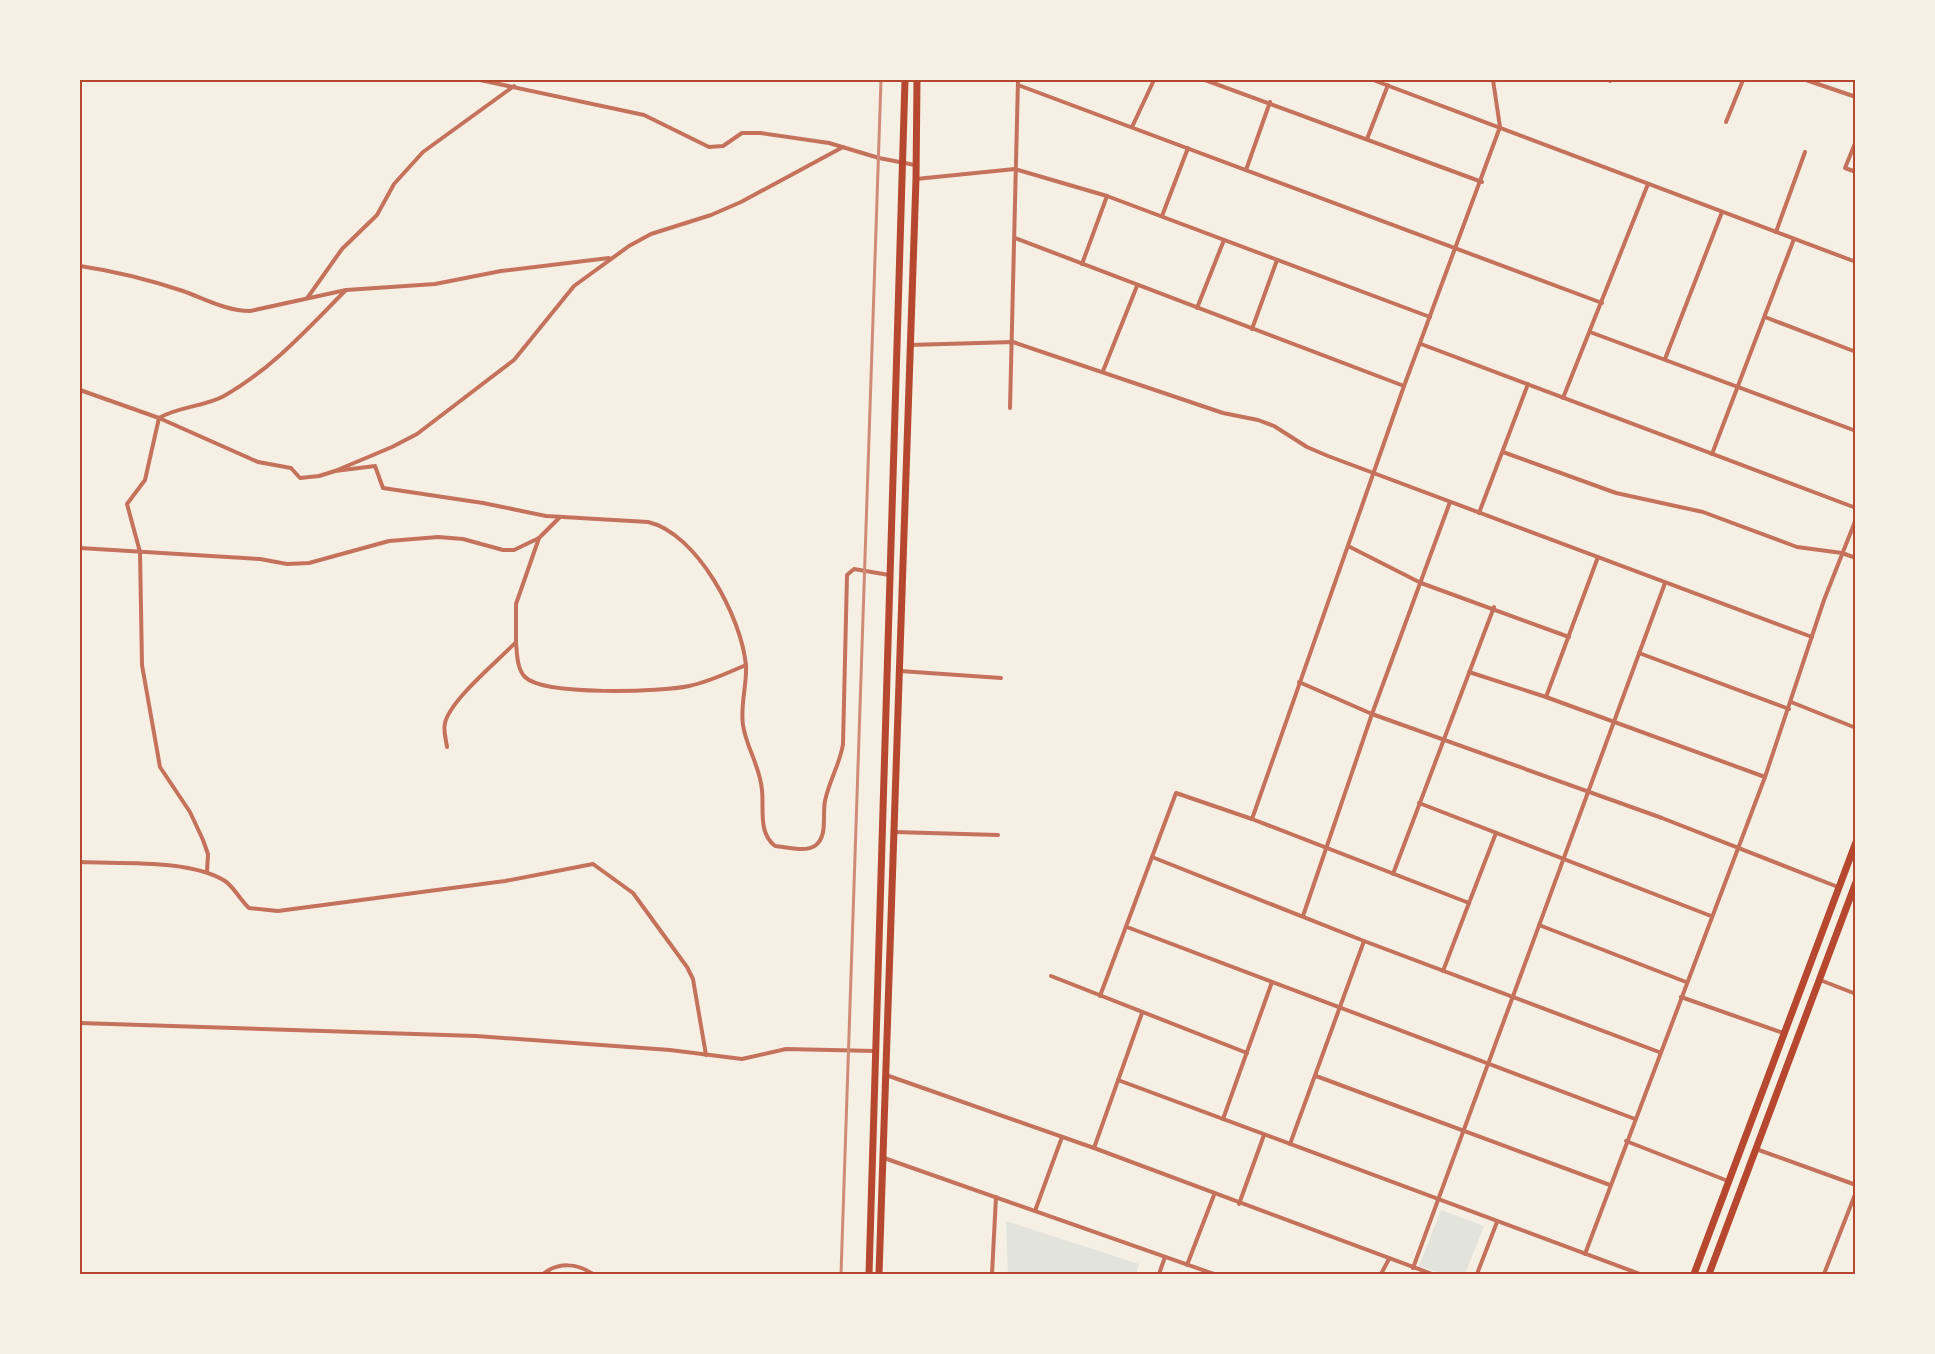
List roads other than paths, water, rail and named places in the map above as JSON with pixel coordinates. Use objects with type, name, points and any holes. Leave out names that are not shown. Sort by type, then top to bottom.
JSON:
[{"type":"main road","points":[[869,1275],[892,575],[905,80]]},
{"type":"main road","points":[[879,1275],[916,179],[917,80]]},
{"type":"main road","points":[[1694,1275],[1856,842]]},
{"type":"main road","points":[[1709,1275],[1818,980],[1852,901],[1856,882]]},
{"type":"street","points":[[480,80],[656,119],[674,131],[709,147],[723,146],[742,133],[760,133],[799,137],[915,165]]},
{"type":"street","points":[[1010,408],[1018,80]]},
{"type":"street","points":[[1132,128],[1154,80]]},
{"type":"street","points":[[1205,80],[1270,102],[1482,182]]},
{"type":"street","points":[[1373,80],[1856,262]]},
{"type":"street","points":[[1252,819],[1299,682],[1376,474],[1404,386],[1482,182],[1500,127],[1493,80]]},
{"type":"street","points":[[1726,122],[1743,80]]},
{"type":"street","points":[[1806,80],[1856,97]]},
{"type":"street","points":[[1367,139],[1388,85]]},
{"type":"street","points":[[308,298],[342,249],[377,215],[394,184],[423,152],[514,86]]},
{"type":"street","points":[[1018,86],[1602,303]]},
{"type":"street","points":[[1246,170],[1270,102]]},
{"type":"street","points":[[1856,141],[1845,168],[1856,172]]},
{"type":"street","points":[[80,390],[159,418],[258,462],[291,468],[300,478],[335,471],[417,434],[499,372],[528,345],[574,286],[613,257],[651,234],[733,206],[843,147]]},
{"type":"street","points":[[1162,216],[1188,148]]},
{"type":"street","points":[[1776,232],[1805,152]]},
{"type":"street","points":[[916,179],[1015,169],[1107,196],[1430,317]]},
{"type":"street","points":[[1563,398],[1648,184]]},
{"type":"street","points":[[1082,264],[1107,196]]},
{"type":"street","points":[[1665,359],[1722,212]]},
{"type":"street","points":[[1015,238],[1404,386]]},
{"type":"street","points":[[1712,453],[1794,239]]},
{"type":"street","points":[[1197,308],[1224,240]]},
{"type":"street","points":[[80,266],[181,291],[238,311],[250,311],[346,290],[435,284],[501,271],[613,257]]},
{"type":"street","points":[[1252,329],[1277,260]]},
{"type":"street","points":[[1103,371],[1137,286]]},
{"type":"street","points":[[207,872],[208,854],[199,830],[190,812],[160,767],[142,665],[140,552],[127,504],[145,480],[159,418],[172,410],[221,397],[237,388],[304,334],[346,290]]},
{"type":"street","points":[[1765,318],[1856,352]]},
{"type":"street","points":[[1590,332],[1856,431]]},
{"type":"street","points":[[909,345],[1013,342],[1223,413],[1258,420],[1307,447],[1812,637]]},
{"type":"street","points":[[1421,344],[1856,508]]},
{"type":"street","points":[[1479,513],[1528,384]]},
{"type":"street","points":[[1503,452],[1616,493],[1703,512],[1797,547],[1842,553],[1856,558]]},
{"type":"street","points":[[335,471],[375,466],[383,488],[561,517],[648,522],[662,525],[671,531],[706,572],[732,613],[740,633],[746,665],[743,725],[758,766],[765,833],[775,846],[811,848],[823,835],[825,801],[841,759],[843,744],[847,575],[854,569],[892,575]]},
{"type":"street","points":[[1303,916],[1372,714],[1450,502]]},
{"type":"street","points":[[80,548],[309,563],[388,542],[449,537],[502,550],[514,550],[539,538],[561,517]]},
{"type":"street","points":[[1585,1254],[1659,1052],[1765,777],[1812,637],[1856,519]]},
{"type":"street","points":[[539,538],[516,604],[516,642],[523,675],[531,682],[552,688],[673,689],[704,682],[746,665]]},
{"type":"street","points":[[1350,547],[1421,583],[1494,607],[1569,637]]},
{"type":"street","points":[[1546,697],[1598,556]]},
{"type":"street","points":[[1413,1268],[1665,583]]},
{"type":"street","points":[[1393,874],[1494,607]]},
{"type":"street","points":[[447,747],[445,724],[449,715],[477,681],[516,642]]},
{"type":"street","points":[[1639,653],[1789,709]]},
{"type":"street","points":[[898,671],[1001,678]]},
{"type":"street","points":[[1468,672],[1546,697],[1614,724],[1765,777]]},
{"type":"street","points":[[1299,682],[1372,714],[1589,791],[1738,847],[1838,888]]},
{"type":"street","points":[[1791,702],[1856,728]]},
{"type":"street","points":[[1100,996],[1176,793],[1252,819],[1469,903]]},
{"type":"street","points":[[1419,803],[1711,915]]},
{"type":"street","points":[[894,832],[998,835]]},
{"type":"street","points":[[1443,971],[1496,833]]},
{"type":"street","points":[[1152,857],[1364,941],[1659,1052]]},
{"type":"street","points":[[80,862],[170,866],[207,872],[226,882],[249,908],[278,910],[505,880],[593,864],[633,893],[687,967],[693,979],[706,1055]]},
{"type":"street","points":[[1539,925],[1686,982]]},
{"type":"street","points":[[1127,927],[1635,1119]]},
{"type":"street","points":[[1290,1144],[1364,941]]},
{"type":"street","points":[[1051,976],[1247,1053]]},
{"type":"street","points":[[1818,980],[1856,994]]},
{"type":"street","points":[[1223,1119],[1272,982]]},
{"type":"street","points":[[1681,997],[1783,1033]]},
{"type":"street","points":[[1094,1148],[1142,1013]]},
{"type":"street","points":[[80,1023],[476,1036],[742,1059],[786,1049],[875,1051]]},
{"type":"street","points":[[885,1075],[1094,1148],[1432,1275]]},
{"type":"street","points":[[1316,1077],[1610,1185]]},
{"type":"street","points":[[1118,1080],[1640,1275]]},
{"type":"street","points":[[1239,1204],[1264,1135]]},
{"type":"street","points":[[1035,1211],[1062,1137]]},
{"type":"street","points":[[1626,1141],[1728,1181]]},
{"type":"street","points":[[1756,1149],[1856,1185]]},
{"type":"street","points":[[884,1158],[1214,1275]]},
{"type":"street","points":[[1824,1275],[1856,1191]]},
{"type":"street","points":[[1187,1265],[1214,1195]]},
{"type":"street","points":[[992,1275],[996,1197]]},
{"type":"street","points":[[1477,1275],[1497,1222]]},
{"type":"street","points":[[1159,1275],[1164,1257]]},
{"type":"street","points":[[1381,1275],[1389,1259]]},
{"type":"street","points":[[543,1275],[551,1268],[568,1265],[585,1269],[593,1275]]},
{"type":"railway","points":[[841,1274],[881,80]]}]
